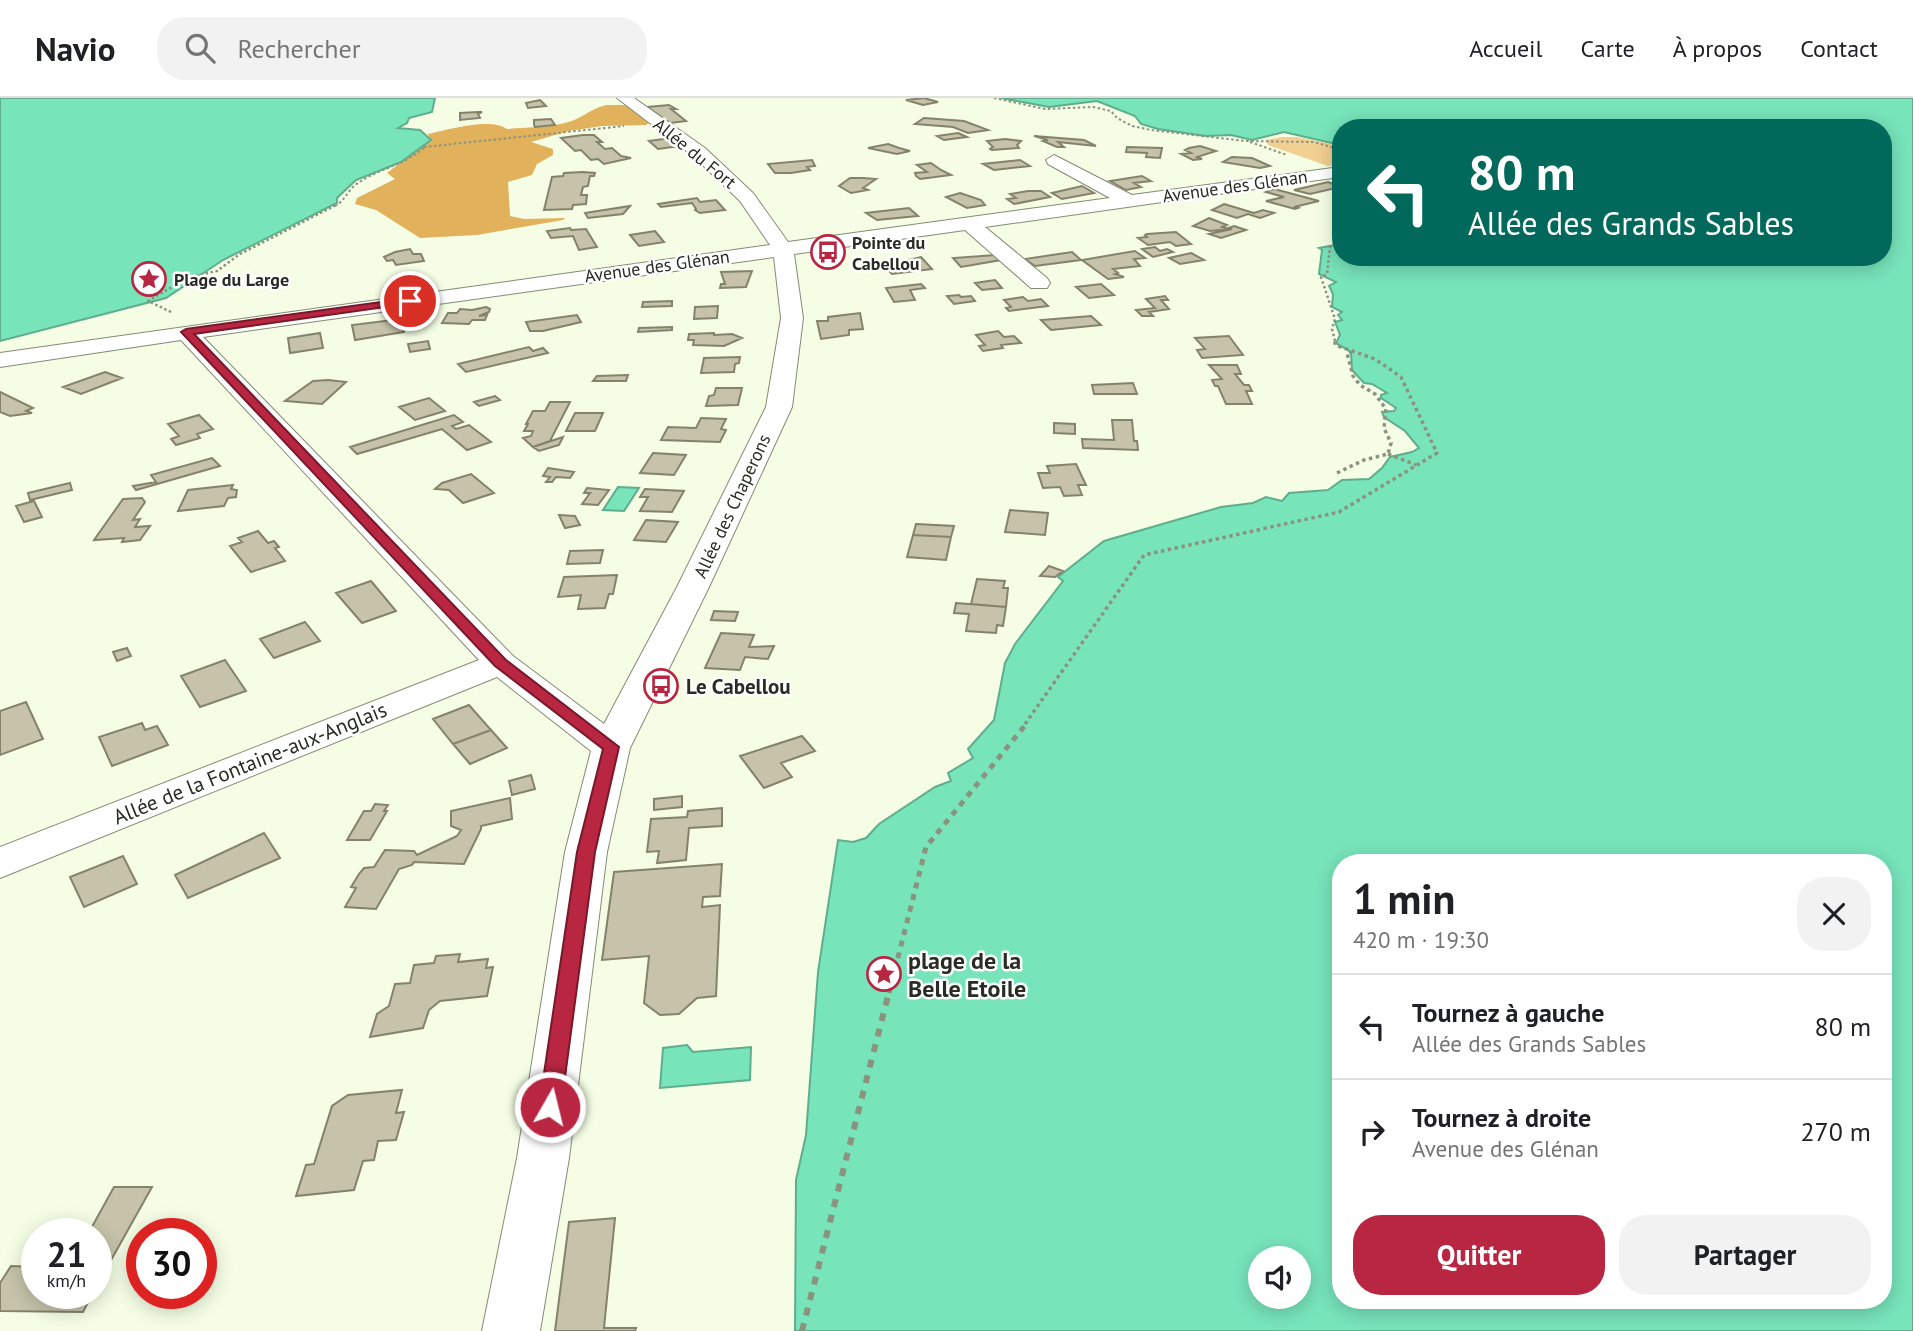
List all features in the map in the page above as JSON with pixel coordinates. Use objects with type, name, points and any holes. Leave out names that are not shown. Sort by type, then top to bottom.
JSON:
[{"type":"street","name":"Allée du Fort","points":[[624,98],[698,150],[727,176],[747,197],[783,249]]},
{"type":"street","points":[[1054,160],[1129,201]]},
{"type":"street","name":"Avenue des Glénan","points":[[0,360],[1332,173]]},
{"type":"street","points":[[970,223],[1039,283]]},
{"type":"street","name":"Allée des Chaperons","points":[[511,1331],[543,1158],[586,852],[611,747],[693,587],[779,407],[792,318],[783,249]]},
{"type":"street","points":[[192,331],[501,663],[611,747]]},
{"type":"street","name":"Allée de la Fontaine-aux-Anglais","points":[[0,863],[501,663]]},
{"type":"path","points":[[994,98],[1045,109],[1093,107],[1111,111],[1132,126],[1152,130],[1245,141],[1314,142],[1332,148]]},
{"type":"path","points":[[420,148],[485,143],[558,131],[659,123]]},
{"type":"path","points":[[192,331],[177,315],[148,302],[189,277],[217,271],[240,254],[341,203],[360,181],[404,163],[425,147]]},
{"type":"path","points":[[802,1331],[926,847],[1041,705],[1144,555],[1339,512],[1437,453],[1401,377],[1375,359],[1335,345],[1332,329],[1335,319],[1321,277],[1327,274],[1332,246]]},
{"type":"path","points":[[1351,351],[1347,353],[1353,376],[1360,385],[1375,394],[1386,410],[1384,428],[1391,436],[1392,445],[1388,454]]},
{"type":"path","points":[[1337,472],[1364,460],[1388,454],[1417,465]]},
{"type":"shaded area","points":[[0,98],[435,98],[432,112],[409,118],[407,123],[398,128],[420,130],[431,140],[401,162],[356,180],[337,198],[337,203],[223,260],[166,298],[0,341]]},
{"type":"shaded area","points":[[1001,98],[1913,98],[1913,1331],[795,1331],[796,1180],[806,1135],[818,972],[838,840],[853,842],[866,838],[879,824],[935,787],[951,781],[948,773],[973,758],[968,749],[994,720],[1005,663],[1015,644],[1063,581],[1058,577],[1104,541],[1221,507],[1253,503],[1266,497],[1282,501],[1289,493],[1328,490],[1342,480],[1369,479],[1390,457],[1419,448],[1405,431],[1384,417],[1382,412],[1394,411],[1396,408],[1381,398],[1381,395],[1387,393],[1372,384],[1364,383],[1352,370],[1351,352],[1336,343],[1340,335],[1335,322],[1342,320],[1338,315],[1342,312],[1332,307],[1333,294],[1329,286],[1336,282],[1319,274],[1322,250],[1319,248],[1332,246],[1332,266],[1892,266],[1892,119],[1332,119],[1332,143],[1284,132],[1252,140],[1231,135],[1206,136],[1158,129],[1141,124],[1135,116],[1097,101],[1049,107]]},
{"type":"shaded area","points":[[606,105],[627,105],[652,121],[646,125],[602,126],[569,131],[531,142],[553,149],[553,155],[537,164],[532,175],[508,182],[510,216],[524,219],[565,218],[563,220],[477,235],[420,238],[376,210],[355,204],[357,198],[395,179],[387,173],[430,140],[428,134],[480,124],[507,129],[558,125]]},
{"type":"shaded area","points":[[1297,137],[1332,144],[1332,166],[1268,145],[1266,140]]},
{"type":"shaded area","points":[[618,487],[639,488],[624,511],[603,510]]},
{"type":"shaded area","points":[[687,1045],[693,1052],[751,1047],[750,1080],[660,1088],[663,1048]]},
{"type":"building","points":[[924,98],[938,102],[923,105],[906,100]]},
{"type":"building","points":[[540,100],[546,106],[528,108],[526,103]]},
{"type":"building","points":[[669,105],[686,121],[670,123],[647,107]]},
{"type":"building","points":[[482,112],[478,114],[480,118],[460,120],[460,113]]},
{"type":"building","points":[[924,118],[964,121],[988,130],[968,133],[953,127],[915,124]]},
{"type":"building","points":[[551,119],[555,125],[534,125],[534,120]]},
{"type":"building","points":[[958,133],[967,137],[944,140],[937,136]]},
{"type":"building","points":[[594,135],[605,149],[612,148],[621,156],[631,158],[604,164],[598,159],[591,160],[581,150],[575,151],[561,138]]},
{"type":"building","points":[[1034,136],[1084,140],[1096,146],[1058,142],[1064,147],[1057,147],[1043,141],[1048,140]]},
{"type":"building","points":[[671,138],[680,146],[658,149],[649,141]]},
{"type":"building","points":[[987,141],[1021,141],[1017,145],[1019,148],[992,150],[990,149],[993,147]]},
{"type":"building","points":[[888,144],[910,151],[897,154],[868,148]]},
{"type":"building","points":[[1200,146],[1216,151],[1197,157],[1202,159],[1193,160],[1181,154],[1191,153],[1185,150]]},
{"type":"building","points":[[1127,147],[1162,148],[1160,158],[1146,157],[1147,153],[1126,152]]},
{"type":"building","points":[[1232,157],[1252,158],[1270,166],[1260,168],[1223,162]]},
{"type":"building","points":[[812,160],[815,166],[807,167],[810,170],[791,173],[775,173],[768,164]]},
{"type":"building","points":[[1020,160],[1030,166],[994,170],[983,164]]},
{"type":"building","points":[[931,163],[951,175],[920,179],[916,176],[915,173],[927,172],[917,165]]},
{"type":"building","points":[[583,172],[595,173],[590,176],[588,186],[583,187],[581,195],[587,195],[586,204],[573,205],[572,209],[544,210],[552,177]]},
{"type":"building","points":[[1142,176],[1151,181],[1134,183],[1141,187],[1126,190],[1110,181]]},
{"type":"building","points":[[850,178],[876,179],[863,188],[868,190],[851,193],[839,186]]},
{"type":"building","points":[[1328,182],[1332,184],[1332,189],[1310,194],[1294,190]]},
{"type":"building","points":[[1082,186],[1094,193],[1062,199],[1052,193]]},
{"type":"building","points":[[1274,189],[1319,201],[1294,207],[1298,208],[1295,209],[1266,201],[1284,197],[1266,192]]},
{"type":"building","points":[[1041,191],[1050,197],[1014,204],[1007,199],[1016,198],[1010,194]]},
{"type":"building","points":[[960,193],[981,200],[985,205],[967,208],[946,197]]},
{"type":"building","points":[[697,198],[700,202],[716,200],[725,210],[700,213],[692,203],[661,207],[658,204]]},
{"type":"building","points":[[1224,204],[1254,213],[1263,210],[1274,213],[1260,218],[1248,214],[1237,218],[1212,210]]},
{"type":"building","points":[[630,206],[623,214],[588,218],[585,213]]},
{"type":"building","points":[[909,208],[918,216],[877,220],[866,213]]},
{"type":"building","points":[[1209,218],[1227,225],[1222,227],[1229,229],[1210,231],[1193,226]]},
{"type":"building","points":[[1234,226],[1246,230],[1221,238],[1209,234],[1232,229],[1228,228]]},
{"type":"building","points":[[586,229],[597,247],[579,250],[573,236],[551,238],[547,231]]},
{"type":"building","points":[[655,231],[664,242],[639,246],[630,235]]},
{"type":"building","points":[[1176,232],[1191,244],[1176,246],[1170,242],[1148,245],[1138,238],[1147,237],[1147,234]]},
{"type":"building","points":[[1155,247],[1160,251],[1167,249],[1173,252],[1153,257],[1142,249]]},
{"type":"building","points":[[410,249],[413,254],[421,254],[424,261],[396,265],[393,260],[387,261],[384,257],[395,252]]},
{"type":"building","points":[[1135,251],[1145,258],[1134,259],[1140,266],[1113,269],[1118,273],[1115,274],[1124,277],[1108,279],[1082,260]]},
{"type":"building","points":[[1072,252],[1081,260],[1035,266],[1025,259]]},
{"type":"building","points":[[1191,253],[1204,260],[1180,264],[1169,258]]},
{"type":"building","points":[[996,255],[1001,260],[961,267],[953,258]]},
{"type":"building","points":[[921,257],[932,269],[892,274],[884,266],[905,263],[903,261]]},
{"type":"building","points":[[752,271],[746,287],[720,288],[721,284],[725,284],[721,272]]},
{"type":"building","points":[[995,280],[1002,288],[982,290],[975,283]]},
{"type":"building","points":[[921,284],[925,288],[910,290],[915,300],[894,302],[886,288]]},
{"type":"building","points":[[1101,284],[1114,295],[1089,298],[1076,287]]},
{"type":"building","points":[[947,296],[971,296],[975,301],[954,304]]},
{"type":"building","points":[[1165,296],[1168,300],[1161,300],[1169,309],[1149,312],[1153,316],[1142,316],[1136,310],[1155,308],[1146,299]]},
{"type":"building","points":[[1023,297],[1028,301],[1041,299],[1048,306],[1009,311],[1006,308],[1011,307],[1004,300]]},
{"type":"building","points":[[672,301],[672,306],[642,307],[643,302]]},
{"type":"building","points":[[718,306],[717,318],[694,319],[695,307]]},
{"type":"building","points":[[486,307],[490,309],[489,312],[479,316],[487,315],[485,320],[472,320],[469,324],[442,323],[448,313]]},
{"type":"building","points":[[860,313],[863,329],[849,330],[849,335],[821,339],[817,321]]},
{"type":"building","points":[[577,315],[581,322],[543,331],[530,331],[526,322]]},
{"type":"building","points":[[1091,316],[1101,325],[1051,330],[1041,320]]},
{"type":"building","points":[[400,319],[402,326],[407,327],[403,328],[404,332],[355,340],[352,325]]},
{"type":"building","points":[[672,327],[672,330],[638,332],[639,328]]},
{"type":"building","points":[[998,331],[1004,337],[1014,336],[1021,343],[1001,345],[1003,348],[983,351],[979,346],[985,345],[976,335]]},
{"type":"building","points":[[320,333],[323,348],[290,353],[288,338]]},
{"type":"building","points":[[689,334],[732,334],[742,338],[724,346],[693,345],[694,340],[688,340]]},
{"type":"building","points":[[1229,336],[1243,355],[1202,358],[1197,350],[1205,349],[1195,338]]},
{"type":"building","points":[[428,341],[430,349],[410,352],[408,344]]},
{"type":"building","points":[[529,347],[533,351],[543,348],[548,353],[466,372],[458,364]]},
{"type":"building","points":[[740,357],[734,372],[701,373],[704,358]]},
{"type":"building","points":[[1209,365],[1237,365],[1241,374],[1235,374],[1244,385],[1249,385],[1252,391],[1246,391],[1252,404],[1226,404],[1218,386],[1215,386],[1212,380],[1222,379]]},
{"type":"building","points":[[105,372],[122,378],[81,394],[63,387]]},
{"type":"building","points":[[628,375],[626,381],[593,381],[597,376]]},
{"type":"building","points":[[313,381],[346,382],[322,404],[285,401]]},
{"type":"building","points":[[1133,383],[1137,394],[1094,394],[1092,385]]},
{"type":"building","points":[[716,388],[742,388],[738,405],[706,406],[709,396],[714,395]]},
{"type":"building","points":[[0,392],[33,408],[26,411],[32,413],[10,416],[0,412]]},
{"type":"building","points":[[495,396],[500,400],[479,406],[474,402]]},
{"type":"building","points":[[429,398],[445,411],[415,420],[399,407]]},
{"type":"building","points":[[550,402],[570,402],[550,441],[533,447],[523,438],[531,436],[533,431],[524,431],[526,424],[533,411],[545,411]]},
{"type":"building","points":[[575,413],[603,413],[595,431],[566,431]]},
{"type":"building","points":[[199,415],[213,429],[197,434],[200,438],[176,445],[171,439],[179,436],[168,424]]},
{"type":"building","points":[[454,415],[463,422],[452,426],[456,429],[469,425],[491,442],[467,450],[442,429],[357,454],[350,447]]},
{"type":"building","points":[[701,418],[726,419],[721,429],[726,430],[720,442],[661,440],[668,427],[696,428]]},
{"type":"building","points":[[1112,420],[1132,420],[1134,441],[1137,441],[1138,450],[1083,448],[1082,439],[1114,440]]},
{"type":"building","points":[[1054,423],[1075,424],[1075,434],[1054,433]]},
{"type":"building","points":[[563,437],[559,445],[539,451],[533,447]]},
{"type":"building","points":[[653,453],[686,455],[674,475],[640,473]]},
{"type":"building","points":[[212,458],[220,466],[136,490],[133,486],[156,482],[151,475]]},
{"type":"building","points":[[1076,464],[1086,485],[1078,485],[1082,495],[1064,496],[1060,487],[1043,488],[1038,473],[1050,473],[1047,466]]},
{"type":"building","points":[[548,468],[574,472],[570,478],[556,477],[552,482],[546,482],[550,477],[543,476]]},
{"type":"building","points":[[471,474],[494,493],[463,503],[449,490],[435,489],[442,483]]},
{"type":"building","points":[[70,483],[72,490],[30,500],[28,493]]},
{"type":"building","points":[[233,485],[231,489],[237,490],[236,497],[228,498],[224,506],[178,511],[188,490]]},
{"type":"building","points":[[587,488],[609,490],[598,505],[582,504],[590,493],[584,493]]},
{"type":"building","points":[[645,489],[684,491],[672,512],[640,511],[648,497],[640,497]]},
{"type":"building","points":[[142,498],[145,502],[133,520],[140,519],[135,527],[150,526],[140,540],[94,540],[123,499]]},
{"type":"building","points":[[34,501],[42,517],[24,522],[16,506]]},
{"type":"building","points":[[1010,510],[1048,513],[1045,535],[1005,532]]},
{"type":"building","points":[[559,515],[575,516],[580,525],[565,528]]},
{"type":"building","points":[[646,520],[678,522],[666,542],[634,540]]},
{"type":"building","points":[[916,524],[954,526],[951,537],[913,535]]},
{"type":"building","points":[[258,531],[268,543],[274,541],[279,547],[275,548],[285,561],[251,572],[230,546],[242,542],[238,538]]},
{"type":"building","points":[[913,535],[951,537],[946,560],[907,557]]},
{"type":"building","points":[[603,550],[600,563],[567,564],[570,551]]},
{"type":"building","points":[[1049,566],[1063,571],[1055,577],[1040,576]]},
{"type":"building","points":[[617,575],[613,594],[609,594],[605,608],[578,609],[581,595],[558,597],[564,577]]},
{"type":"building","points":[[977,579],[1005,581],[1003,588],[1008,588],[1006,607],[971,604]]},
{"type":"building","points":[[371,581],[396,611],[362,623],[336,593]]},
{"type":"building","points":[[956,603],[1006,607],[1003,626],[997,625],[996,633],[966,631],[969,614],[954,613]]},
{"type":"building","points":[[714,611],[738,612],[735,621],[711,620]]},
{"type":"building","points":[[305,622],[320,641],[274,658],[260,639]]},
{"type":"building","points":[[721,633],[754,635],[749,647],[774,646],[768,659],[745,657],[740,670],[705,668]]},
{"type":"building","points":[[127,648],[131,656],[117,661],[113,652]]},
{"type":"building","points":[[225,660],[246,691],[200,707],[181,676]]},
{"type":"building","points":[[26,702],[43,739],[0,755],[0,711]]},
{"type":"building","points":[[469,705],[491,730],[453,744],[433,719]]},
{"type":"building","points":[[142,723],[145,730],[157,726],[168,745],[112,766],[99,737]]},
{"type":"building","points":[[491,730],[507,748],[470,764],[453,744]]},
{"type":"building","points":[[802,736],[815,751],[781,763],[792,777],[764,788],[740,756]]},
{"type":"building","points":[[531,775],[535,789],[512,795],[509,781]]},
{"type":"building","points":[[682,796],[682,807],[654,810],[654,799]]},
{"type":"building","points":[[510,798],[512,819],[481,826],[464,864],[414,862],[399,869],[376,909],[345,907],[356,888],[351,887],[359,874],[364,868],[374,867],[385,850],[414,851],[417,855],[457,836],[461,830],[451,826],[451,811]]},
{"type":"building","points":[[375,804],[388,805],[370,840],[347,840],[364,811],[371,811]]},
{"type":"building","points":[[722,808],[722,826],[689,828],[686,860],[657,863],[659,851],[647,852],[651,819],[687,817],[688,811]]},
{"type":"building","points":[[264,833],[280,858],[188,898],[175,875]]},
{"type":"building","points":[[123,856],[137,884],[84,907],[70,877]]},
{"type":"building","points":[[722,864],[720,896],[703,897],[702,907],[720,905],[716,996],[697,998],[679,1014],[660,1015],[644,1003],[649,956],[602,960],[614,872]]},
{"type":"building","points":[[460,954],[458,962],[488,959],[486,968],[493,967],[487,996],[440,1001],[429,1010],[423,1028],[370,1037],[377,1014],[389,1006],[395,984],[410,983],[414,965],[434,963],[436,956]]},
{"type":"building","points":[[402,1090],[396,1113],[404,1112],[396,1140],[378,1141],[374,1160],[363,1161],[354,1190],[296,1196],[306,1165],[314,1164],[332,1106],[348,1095]]},
{"type":"building","points":[[114,1187],[152,1187],[135,1218],[126,1218],[126,1233],[112,1258],[112,1218],[97,1218]]},
{"type":"building","points":[[615,1218],[604,1328],[636,1328],[635,1331],[555,1331],[569,1222]]},
{"type":"building","points":[[11,1266],[21,1266],[21,1309],[85,1309],[83,1312],[0,1311],[0,1283]]},
{"type":"place","name":"Pointe du Cabellou","points":[[828,252]]},
{"type":"place","name":"Plage du Large","points":[[149,279]]},
{"type":"place","name":"Le Cabellou","points":[[661,686]]},
{"type":"place","name":"plage de la Belle Etoile","points":[[884,974]]},
{"type":"route","points":[[410,301],[186,332],[501,663],[611,747],[586,852],[550,1107]]}]
